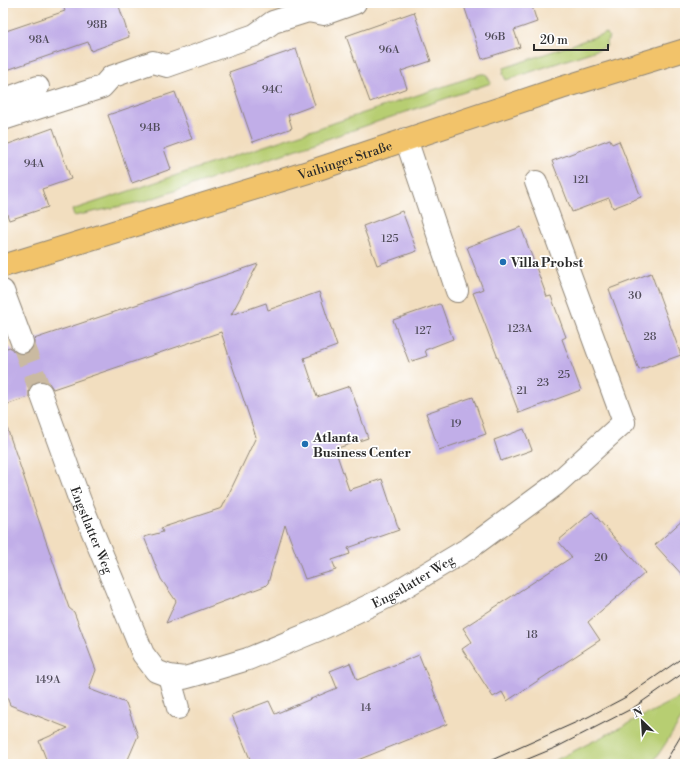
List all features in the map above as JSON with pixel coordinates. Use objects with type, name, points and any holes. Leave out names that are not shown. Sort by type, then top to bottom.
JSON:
[{"type":"main road","name":"Vaihinger Straße","points":[[3,266],[318,168],[561,88],[685,50]]},
{"type":"street","points":[[3,119],[102,88],[111,77],[153,62],[167,66],[247,38],[255,35],[274,22],[308,10],[324,14],[355,3]]},
{"type":"street","points":[[3,100],[38,87]]},
{"type":"street","points":[[406,139],[457,291]]},
{"type":"street","name":"Engstlatter Weg","points":[[41,393],[80,501],[143,654],[156,671],[169,676],[184,678],[248,659],[325,627],[391,596],[471,547],[543,494],[624,422],[536,182]]},
{"type":"street","points":[[3,290],[22,342]]},
{"type":"street","points":[[169,676],[178,708]]},
{"type":"green space","points":[[606,33],[609,36],[606,47],[506,80],[503,74],[504,68]]},
{"type":"green space","points":[[481,74],[486,74],[491,83],[145,201],[74,216],[72,210]]},
{"type":"green space","points":[[683,696],[685,714],[652,764],[548,764]]},
{"type":"building","points":[[62,3],[118,3],[129,37],[91,51],[88,42],[7,70],[3,60],[3,32],[65,11]]},
{"type":"building","points":[[463,3],[531,3],[537,22],[514,30],[520,47],[482,59]]},
{"type":"building","points":[[414,12],[431,61],[401,71],[407,88],[370,102],[346,36]]},
{"type":"building","points":[[296,49],[315,105],[288,115],[292,128],[253,142],[229,72]]},
{"type":"building","points":[[175,92],[192,139],[164,149],[171,169],[132,183],[108,115]]},
{"type":"building","points":[[53,128],[71,179],[42,189],[48,207],[9,220],[3,203],[3,146]]},
{"type":"building","points":[[610,139],[612,144],[619,141],[641,197],[613,208],[609,198],[572,212],[552,161]]},
{"type":"building","points":[[402,211],[417,251],[377,265],[363,226]]},
{"type":"building","points":[[521,227],[547,297],[551,296],[566,337],[562,339],[581,390],[519,413],[473,293],[483,289],[467,247]]},
{"type":"building","name":"Atlanta Business Center","points":[[258,264],[231,315],[266,303],[268,310],[319,292],[337,346],[304,358],[317,397],[350,386],[368,438],[335,449],[349,490],[382,479],[399,530],[348,548],[350,554],[332,560],[336,570],[305,579],[285,525],[268,583],[265,586],[166,623],[176,601],[161,579],[144,537],[163,532],[161,528],[222,508],[256,437],[221,332],[53,389],[49,383],[37,381],[31,385],[29,397],[3,406],[3,349],[10,347],[14,352],[26,354],[32,350],[34,339]]},
{"type":"building","points":[[651,273],[681,355],[639,370],[609,289]]},
{"type":"building","points":[[439,304],[441,305],[453,339],[425,350],[427,356],[409,362],[393,320]]},
{"type":"building","points":[[473,397],[486,434],[439,450],[426,413]]},
{"type":"building","points":[[3,425],[6,425],[69,608],[74,612],[96,670],[89,689],[126,703],[138,736],[126,764],[48,764],[39,741],[68,728],[10,705],[3,687]]},
{"type":"building","points":[[524,429],[532,450],[501,461],[494,440]]},
{"type":"building","points":[[592,512],[645,573],[588,622],[600,640],[507,701],[502,692],[493,697],[462,649],[472,642],[463,628],[572,557],[558,541]]},
{"type":"building","points":[[685,518],[685,578],[655,545]]},
{"type":"building","points":[[419,655],[447,724],[348,764],[252,764],[232,715],[269,701],[275,714],[337,688],[330,671],[350,663],[357,680]]},
{"type":"tunnel","points":[[22,342],[41,393]]},
{"type":"tram line","points":[[483,764],[588,717],[626,697],[685,656]]},
{"type":"tram line","points":[[516,764],[557,747],[633,708],[685,672]]},
{"type":"tram line","points":[[664,764],[685,729]]},
{"type":"tram line","points":[[679,764],[685,754]]},
{"type":"place","name":"Villa Probst","points":[[503,262]]},
{"type":"place","name":"Atlanta Business Center","points":[[305,444]]}]
